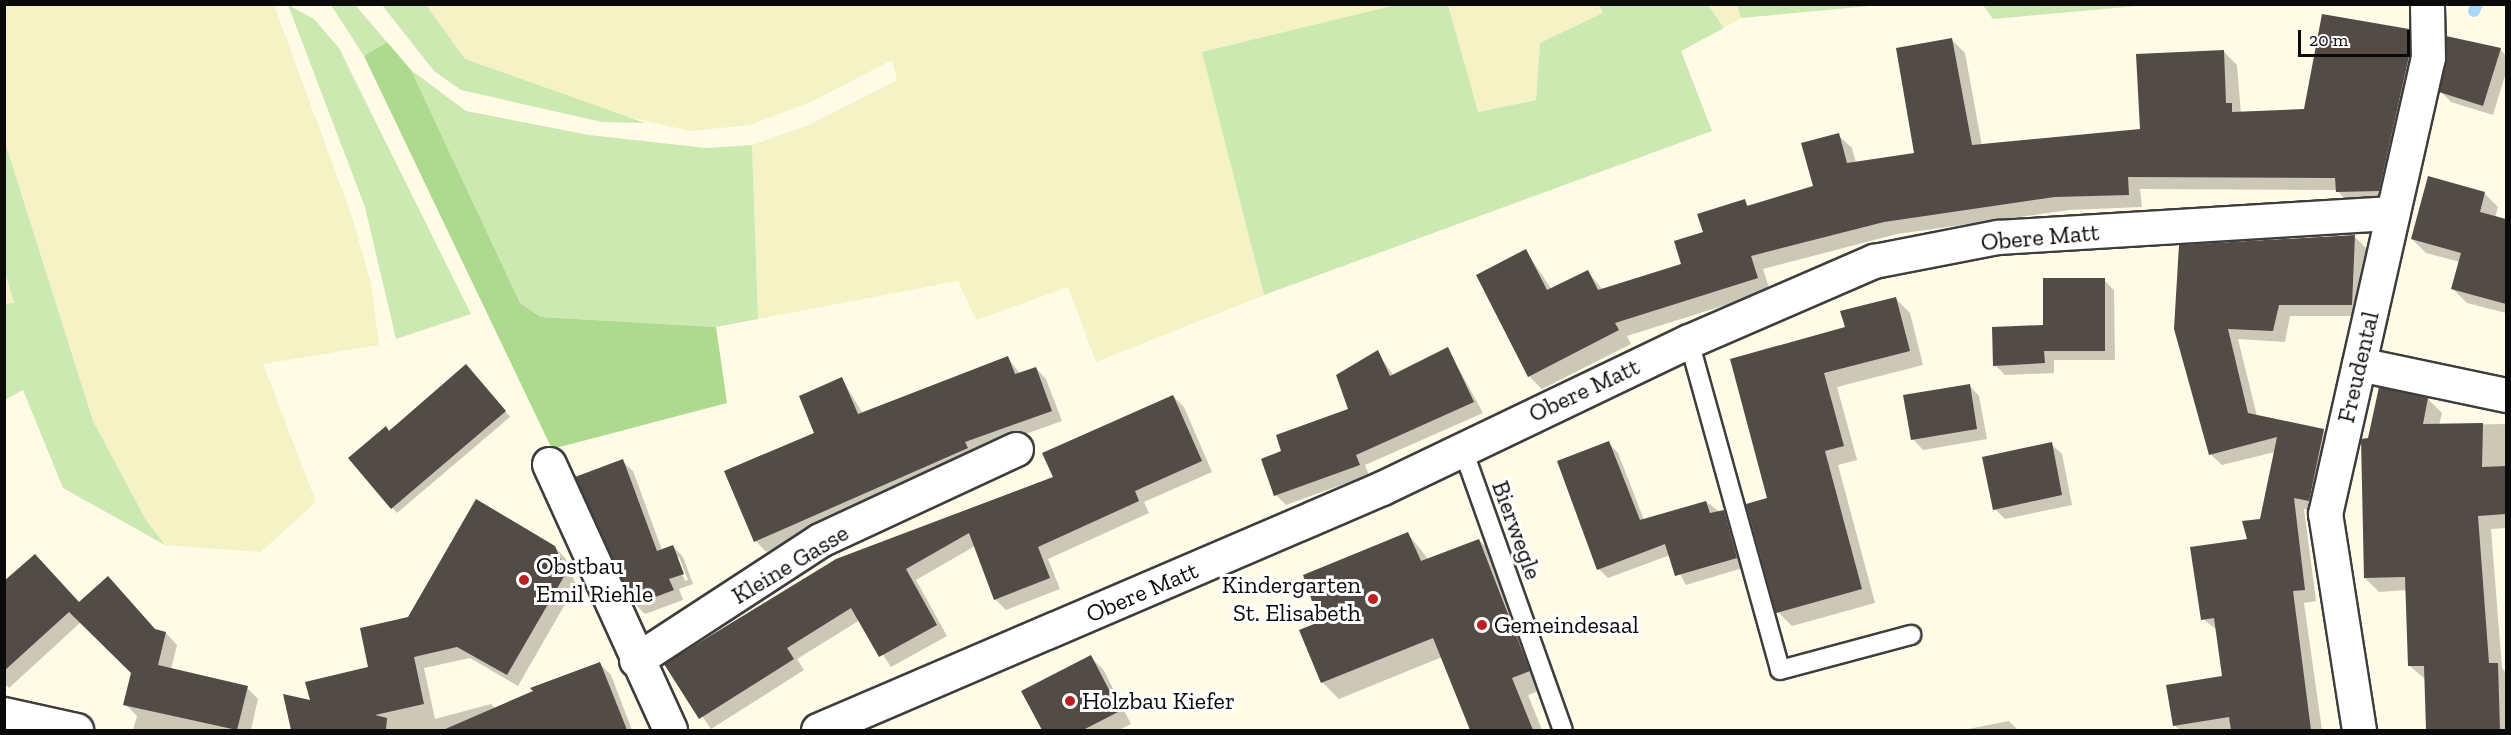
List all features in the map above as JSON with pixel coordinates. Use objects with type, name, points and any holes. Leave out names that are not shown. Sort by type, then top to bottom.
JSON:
[{"type":"street","name":"Freudental","points":[[2359,730],[2325,514],[2428,58],[2427,4]]},
{"type":"street","name":"Obere Matt","points":[[818,730],[1382,488],[1462,447],[1689,341],[1874,261],[1998,237],[2392,213]]},
{"type":"street","points":[[2359,364],[2506,395]]},
{"type":"street","name":"Kleine Gasse","points":[[636,660],[820,540],[1016,449]]},
{"type":"street","points":[[549,464],[636,660],[670,730]]},
{"type":"street","points":[[4,714],[76,730]]},
{"type":"lane","points":[[1689,341],[1780,670],[1911,635]]},
{"type":"lane","name":"Bierwegle","points":[[1462,447],[1563,730]]},
{"type":"shaded area","points":[[4,5],[274,5],[352,217],[371,283],[379,345],[263,364],[316,502],[261,552],[165,545],[146,520],[93,421],[5,142]]},
{"type":"shaded area","points":[[426,5],[1400,5],[1203,52],[1264,295],[1096,362],[1068,287],[976,320],[958,281],[758,319],[752,145],[809,125],[897,80],[892,60],[813,101],[750,125],[691,131],[617,115],[465,59]]},
{"type":"shaded area","points":[[1448,5],[1599,5],[1604,13],[1540,43],[1536,100],[1477,112]]},
{"type":"shaded area","points":[[1708,5],[1737,5],[1741,18],[1724,28]]},
{"type":"shaded area","points":[[5,272],[14,304],[5,304]]},
{"type":"green space","points":[[1400,4],[1448,5],[1478,112],[1536,100],[1540,43],[1603,13],[1599,5],[1708,5],[1724,28],[1681,51],[1712,131],[1264,295],[1202,52]]},
{"type":"green space","points":[[1737,4],[1881,5],[1741,18]]},
{"type":"green space","points":[[288,5],[314,19],[339,48],[471,314],[396,339],[365,207]]},
{"type":"green space","points":[[331,5],[355,5],[387,42],[364,56]]},
{"type":"green space","points":[[382,5],[426,5],[465,59],[645,123],[602,122],[461,90],[434,71]]},
{"type":"green space","points":[[1983,5],[2148,5],[1993,19]]},
{"type":"green space","points":[[387,42],[411,70],[520,303],[541,317],[716,327],[727,403],[552,449],[364,56]]},
{"type":"green space","points":[[411,70],[466,111],[589,135],[706,148],[752,145],[758,319],[716,327],[541,317],[520,303]]},
{"type":"green space","points":[[5,142],[93,421],[146,520],[165,545],[63,488],[23,390],[5,400],[5,304],[14,303],[5,272]]},
{"type":"building","points":[[2322,14],[2409,29],[2409,56],[2379,191],[2336,192],[2335,178],[2128,177],[2129,195],[2055,197],[1884,222],[1751,256],[1758,278],[1615,323],[1619,330],[1528,377],[1476,275],[1526,249],[1547,290],[1588,270],[1598,290],[1681,264],[1674,241],[1703,232],[1697,214],[1745,199],[1747,206],[1813,186],[1801,143],[1839,133],[1847,163],[1914,153],[1896,48],[1952,38],[1972,145],[2140,129],[2136,54],[2224,50],[2226,103],[2232,103],[2232,112],[2304,109]]},
{"type":"building","points":[[2446,36],[2501,48],[2483,106],[2439,92]]},
{"type":"building","points":[[2428,176],[2485,192],[2480,212],[2506,219],[2506,304],[2451,289],[2461,253],[2411,239]]},
{"type":"building","points":[[2355,235],[2352,305],[2279,305],[2273,331],[2228,329],[2248,413],[2324,429],[2309,501],[2294,498],[2305,590],[2293,591],[2311,730],[2231,730],[2229,717],[2173,726],[2166,685],[2222,676],[2214,618],[2201,620],[2190,547],[2247,539],[2242,521],[2260,519],[2277,437],[2209,455],[2174,329],[2179,245]]},
{"type":"building","points":[[2043,278],[2105,278],[2105,351],[2044,351],[2045,363],[1993,366],[1992,327],[2043,325]]},
{"type":"building","points":[[1896,297],[1910,351],[1824,373],[1844,446],[1825,451],[1862,589],[1776,613],[1746,504],[1767,498],[1730,359],[1845,327],[1840,311]]},
{"type":"building","points":[[1448,347],[1474,402],[1356,455],[1360,465],[1274,496],[1261,459],[1281,451],[1276,435],[1348,409],[1336,375],[1378,350],[1390,376]]},
{"type":"building","points":[[1008,356],[1015,374],[1036,367],[1052,411],[965,442],[968,448],[754,542],[724,471],[814,433],[799,396],[842,377],[858,414]]},
{"type":"building","points":[[466,364],[506,411],[391,509],[348,458],[386,426],[389,431]]},
{"type":"building","points":[[1970,384],[1977,429],[1911,440],[1903,395]]},
{"type":"building","points":[[2379,387],[2428,398],[2423,424],[2483,423],[2482,467],[2506,466],[2506,514],[2478,516],[2489,663],[2498,663],[2500,730],[2426,730],[2424,666],[2408,666],[2405,577],[2364,578],[2361,439],[2368,438]]},
{"type":"building","points":[[1173,395],[1202,461],[1135,491],[1139,501],[1038,547],[1050,578],[994,600],[969,533],[906,569],[937,625],[879,657],[851,608],[787,648],[794,659],[699,719],[664,664],[836,559],[1053,477],[1042,453]]},
{"type":"building","points":[[1609,441],[1640,520],[1706,501],[1710,513],[1724,510],[1737,558],[1675,576],[1665,544],[1597,570],[1557,461]]},
{"type":"building","points":[[2052,442],[2062,495],[1993,510],[1982,457]]},
{"type":"building","points":[[623,459],[657,551],[673,545],[684,574],[669,579],[674,590],[634,605],[575,477]]},
{"type":"building","points":[[476,499],[555,546],[566,573],[507,675],[457,647],[414,657],[424,704],[375,715],[387,718],[386,730],[291,730],[283,694],[310,700],[305,682],[368,667],[360,628],[408,617]]},
{"type":"building","points":[[1408,532],[1421,561],[1479,539],[1530,671],[1512,678],[1533,730],[1470,730],[1433,638],[1321,683],[1299,630],[1319,622],[1303,575]]},
{"type":"building","points":[[35,554],[79,602],[108,576],[155,629],[166,632],[158,665],[248,686],[237,730],[123,705],[131,673],[69,612],[4,671],[4,581]]},
{"type":"building","name":"Holzbau Kiefer","points":[[1091,655],[1120,711],[1083,730],[1042,730],[1021,691]]},
{"type":"building","points":[[600,662],[627,730],[443,730],[533,691],[530,688]]},
{"type":"waterway","points":[[2474,11],[2477,4]]},
{"type":"place","name":"Obstbau Emil Riehle","points":[[524,580]]},
{"type":"place","name":"Kindergarten St. Elisabeth","points":[[1373,599]]},
{"type":"place","name":"Gemeindesaal","points":[[1482,625]]},
{"type":"place","name":"Holzbau Kiefer","points":[[1070,701]]}]
